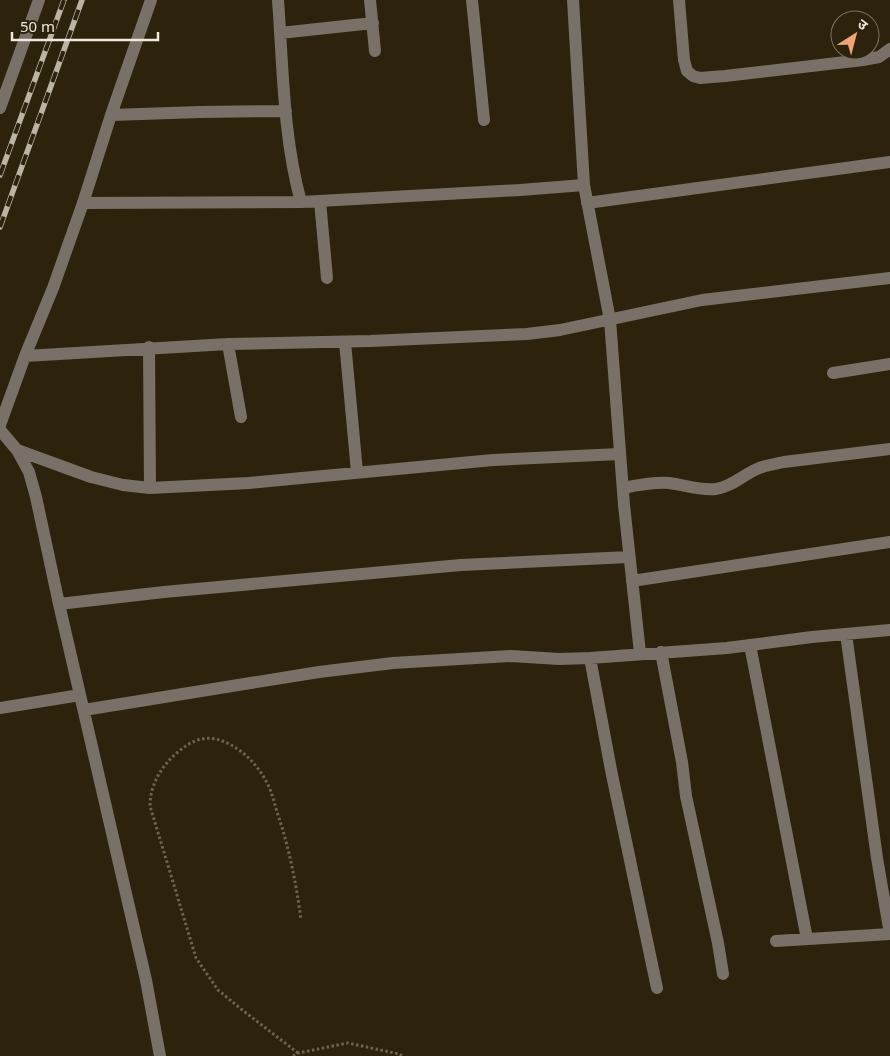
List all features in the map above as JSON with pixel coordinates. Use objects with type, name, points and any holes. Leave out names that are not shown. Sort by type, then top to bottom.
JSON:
[{"type":"street","points":[[0,108],[39,0]]},
{"type":"street","points":[[0,425],[25,356],[53,288],[151,0]]},
{"type":"street","points":[[278,0],[286,111],[296,181],[302,202]]},
{"type":"street","points":[[370,0],[376,51]]},
{"type":"street","points":[[472,0],[484,120]]},
{"type":"street","points":[[573,0],[584,185],[610,320],[629,557],[640,653]]},
{"type":"street","points":[[679,0],[684,60],[687,71],[693,76],[700,78],[863,60],[879,57],[890,50]]},
{"type":"street","points":[[280,33],[373,23]]},
{"type":"street","points":[[111,115],[286,111]]},
{"type":"street","points":[[587,203],[890,162]]},
{"type":"street","points":[[83,203],[302,202],[584,185]]},
{"type":"street","points":[[320,201],[327,278]]},
{"type":"street","points":[[25,356],[149,347],[346,342],[527,334],[560,330],[702,300],[890,278]]},
{"type":"street","points":[[346,342],[357,472]]},
{"type":"street","points":[[228,344],[241,417]]},
{"type":"street","points":[[149,347],[150,488]]},
{"type":"street","points":[[833,373],[890,364]]},
{"type":"street","points":[[0,430],[17,450],[32,480],[58,604],[146,980],[160,1056]]},
{"type":"street","points":[[623,488],[668,483],[704,490],[715,489],[730,484],[768,465],[890,449]]},
{"type":"street","points":[[17,450],[91,477],[124,485],[150,488],[249,483],[493,460],[620,454]]},
{"type":"street","points":[[632,581],[890,542]]},
{"type":"street","points":[[58,604],[164,592],[461,565],[629,557]]},
{"type":"street","points":[[84,710],[319,672],[392,663],[511,656],[559,659],[590,658],[727,648],[890,630]]},
{"type":"street","points":[[776,941],[890,934],[877,858],[846,634]]},
{"type":"street","points":[[750,645],[806,939]]},
{"type":"street","points":[[661,652],[682,762],[686,796],[723,974]]},
{"type":"street","points":[[590,658],[612,775],[657,988]]},
{"type":"street","points":[[0,708],[80,695]]},
{"type":"path","points":[[298,1053],[218,990],[196,958],[150,806],[150,793],[166,762],[188,743],[206,737],[223,740],[242,751],[268,783],[288,843],[301,920]]},
{"type":"path","points":[[293,1056],[298,1053],[348,1043],[402,1056]]},
{"type":"railway","points":[[0,175],[64,0]]},
{"type":"railway","points":[[0,227],[82,0]]}]
